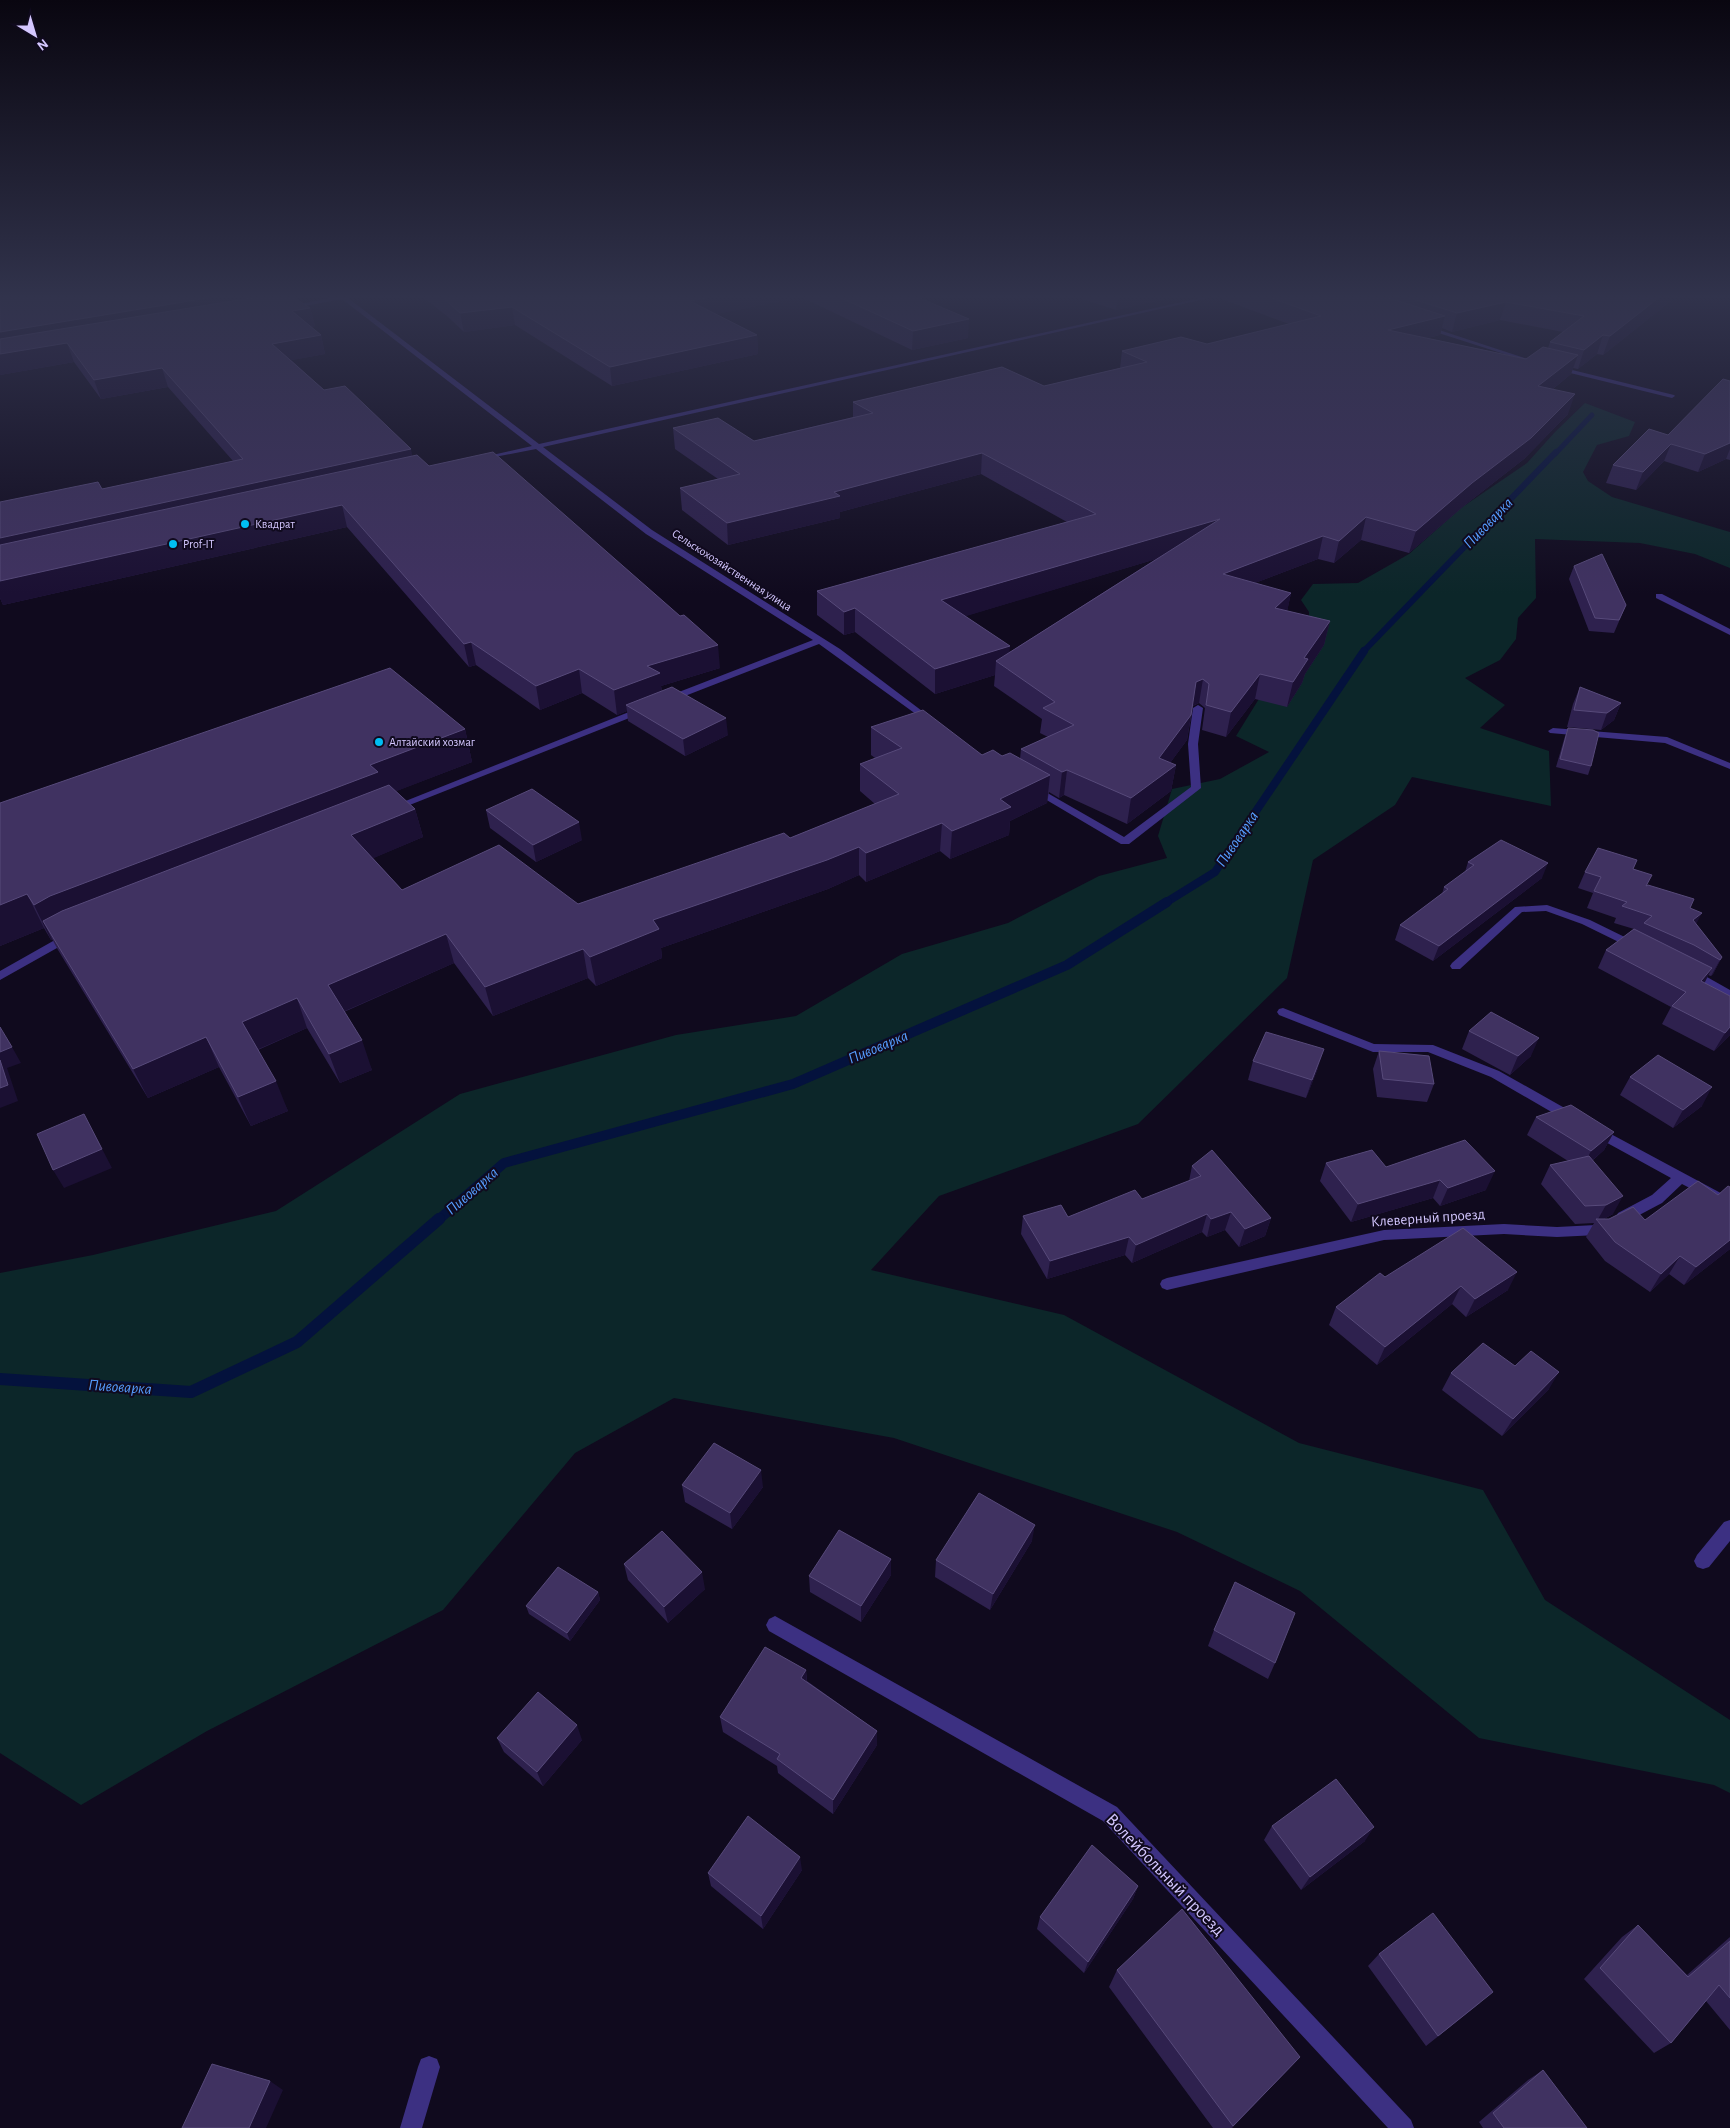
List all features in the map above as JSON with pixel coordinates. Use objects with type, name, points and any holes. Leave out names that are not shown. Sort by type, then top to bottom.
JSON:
[{"type":"street","name":"Сельскохозяйственная улица","points":[[471,395],[649,532],[837,652],[941,729]]},
{"type":"street","points":[[470,461],[766,395]]},
{"type":"street","points":[[1659,596],[1730,632]]},
{"type":"street","points":[[385,811],[818,640]]},
{"type":"street","points":[[1023,783],[1125,842],[1196,788],[1193,744],[1198,708]]},
{"type":"street","points":[[1553,731],[1667,740],[1730,766]]},
{"type":"street","points":[[1456,966],[1519,909],[1546,908],[1586,922],[1646,950]]},
{"type":"street","points":[[0,976],[81,931]]},
{"type":"street","points":[[1680,966],[1730,995]]},
{"type":"street","points":[[1283,1012],[1373,1048],[1429,1048],[1495,1074],[1730,1204]]},
{"type":"street","name":"Клеверный проезд","points":[[1167,1284],[1384,1235],[1504,1229],[1557,1232],[1598,1230],[1657,1199],[1680,1178]]},
{"type":"street","points":[[1703,1561],[1730,1528]]},
{"type":"street","name":"Волейбольный проезд","points":[[775,1625],[1110,1814],[1403,2128]]},
{"type":"street","points":[[411,2128],[429,2068]]},
{"type":"green space","points":[[1585,403],[1635,422],[1629,436],[1597,445],[1583,472],[1588,481],[1612,497],[1730,532],[1730,568],[1695,554],[1640,543],[1535,539],[1536,598],[1518,618],[1516,639],[1500,660],[1465,678],[1505,705],[1480,728],[1549,751],[1551,806],[1412,777],[1395,805],[1313,860],[1287,978],[1138,1124],[939,1196],[871,1270],[1064,1315],[1299,1443],[1483,1490],[1545,1600],[1730,1720],[1730,1793],[1714,1785],[1479,1738],[1300,1591],[1177,1532],[894,1438],[674,1398],[575,1453],[443,1610],[207,1731],[81,1805],[0,1753],[0,1273],[93,1255],[276,1211],[460,1094],[676,1035],[796,1016],[902,954],[1008,923],[1099,876],[1167,858],[1158,836],[1172,789],[1220,779],[1269,752],[1236,736],[1309,618],[1309,612],[1301,600],[1313,584],[1358,583],[1409,554],[1461,508],[1527,463]]},
{"type":"building","points":[[186,395],[355,395],[411,449],[0,538],[0,502],[98,482],[102,489],[243,459]]},
{"type":"building","points":[[881,395],[1574,395],[1531,438],[1472,483],[1416,531],[1366,517],[1339,541],[1323,536],[1223,574],[1291,593],[1275,608],[1330,621],[1304,658],[1308,659],[1293,682],[1260,674],[1231,712],[1206,705],[1209,684],[1203,679],[1196,682],[1191,715],[1159,758],[1176,765],[1131,798],[1067,770],[1062,772],[1021,749],[1074,725],[1043,708],[1055,702],[996,661],[1220,519],[941,600],[1010,646],[935,669],[855,608],[844,612],[817,591],[1096,514],[982,453],[834,492],[840,496],[727,523],[680,488],[740,474],[673,428],[718,418],[754,441],[873,413],[853,402]]},
{"type":"building","points":[[1707,395],[1730,395],[1730,443],[1705,454],[1671,444],[1643,472],[1613,465],[1649,429],[1668,435]]},
{"type":"building","points":[[493,452],[680,616],[684,615],[718,645],[647,666],[660,673],[614,690],[579,669],[536,686],[471,642],[464,644],[342,505],[0,581],[0,545],[417,455],[429,466]]},
{"type":"building","points":[[1602,554],[1626,605],[1619,620],[1595,618],[1574,566]]},
{"type":"building","points":[[390,668],[465,729],[370,765],[378,772],[50,896],[34,905],[27,894],[0,905],[0,803]]},
{"type":"building","points":[[672,687],[726,718],[683,739],[626,705]]},
{"type":"building","points":[[1580,687],[1621,703],[1607,713],[1574,710]]},
{"type":"building","points":[[923,710],[982,755],[993,750],[1002,756],[1010,753],[1050,775],[1000,799],[1011,807],[952,831],[942,823],[866,853],[859,847],[827,860],[653,920],[659,929],[590,957],[583,949],[485,987],[446,934],[328,985],[362,1040],[329,1054],[297,998],[242,1022],[276,1081],[238,1097],[206,1037],[133,1069],[43,921],[62,911],[389,785],[415,809],[351,835],[402,890],[499,845],[578,904],[784,833],[790,838],[899,794],[860,764],[902,748],[871,727]]},
{"type":"building","points":[[1568,728],[1593,730],[1599,733],[1591,766],[1560,759]]},
{"type":"building","points":[[532,789],[579,822],[533,845],[486,810]]},
{"type":"building","points":[[1501,840],[1548,863],[1439,946],[1400,925],[1448,889],[1444,887],[1474,865],[1468,862]]},
{"type":"building","points":[[1598,848],[1637,860],[1633,869],[1652,875],[1646,886],[1694,899],[1690,908],[1702,913],[1693,920],[1722,957],[1720,960],[1694,945],[1644,923],[1652,916],[1622,906],[1627,902],[1594,891],[1601,877],[1585,872]]},
{"type":"building","points":[[1634,929],[1712,968],[1701,981],[1730,996],[1730,1027],[1725,1033],[1672,1006],[1686,992],[1606,950]]},
{"type":"building","points":[[1491,1012],[1539,1038],[1518,1056],[1469,1031]]},
{"type":"building","points":[[0,1027],[12,1047],[0,1052]]},
{"type":"building","points":[[1266,1032],[1324,1049],[1312,1080],[1253,1061]]},
{"type":"building","points":[[1379,1051],[1429,1056],[1434,1084],[1383,1079]]},
{"type":"building","points":[[1658,1055],[1712,1087],[1683,1110],[1630,1077]]},
{"type":"building","points":[[0,1060],[8,1085],[0,1088]]},
{"type":"building","points":[[1571,1105],[1614,1132],[1591,1151],[1536,1117]]},
{"type":"building","points":[[84,1114],[102,1149],[53,1170],[37,1134]]},
{"type":"building","points":[[1465,1140],[1495,1171],[1448,1188],[1440,1180],[1358,1204],[1326,1163],[1372,1150],[1386,1167]]},
{"type":"building","points":[[1212,1150],[1271,1218],[1245,1229],[1231,1212],[1211,1219],[1207,1214],[1136,1245],[1129,1237],[1050,1261],[1023,1216],[1061,1205],[1068,1217],[1135,1190],[1142,1199],[1201,1176],[1192,1166]]},
{"type":"building","points":[[1589,1156],[1623,1196],[1606,1205],[1585,1206],[1550,1165]]},
{"type":"building","points":[[1698,1181],[1718,1195],[1728,1186],[1730,1187],[1730,1240],[1696,1267],[1680,1256],[1661,1274],[1615,1242],[1596,1219],[1609,1219],[1633,1207],[1645,1220]]},
{"type":"building","points":[[1463,1228],[1517,1272],[1475,1299],[1461,1286],[1385,1347],[1336,1307],[1380,1273],[1385,1277]]},
{"type":"building","points":[[1483,1343],[1515,1366],[1531,1351],[1559,1372],[1513,1419],[1451,1373]]},
{"type":"building","points":[[714,1443],[761,1470],[730,1513],[682,1485]]},
{"type":"building","points":[[979,1493],[1035,1525],[993,1594],[936,1560]]},
{"type":"building","points":[[839,1530],[891,1559],[861,1606],[809,1576]]},
{"type":"building","points":[[662,1531],[702,1572],[664,1607],[624,1564]]},
{"type":"building","points":[[558,1567],[598,1592],[567,1633],[526,1606]]},
{"type":"building","points":[[1235,1582],[1295,1613],[1275,1663],[1214,1630]]},
{"type":"building","points":[[765,1647],[806,1670],[801,1678],[877,1731],[833,1800],[777,1759],[780,1754],[720,1717]]},
{"type":"building","points":[[538,1692],[577,1725],[537,1772],[497,1738]]},
{"type":"building","points":[[1336,1779],[1374,1827],[1310,1877],[1272,1826]]},
{"type":"building","points":[[748,1816],[800,1857],[761,1916],[708,1873]]},
{"type":"building","points":[[1092,1845],[1138,1886],[1088,1962],[1040,1917]]},
{"type":"building","points":[[1182,1909],[1300,2057],[1233,2126],[1117,1970]]},
{"type":"building","points":[[1433,1913],[1493,1992],[1438,2036],[1379,1954]]},
{"type":"building","points":[[1638,1925],[1688,1977],[1730,1941],[1730,1998],[1719,1985],[1671,2043],[1600,1968]]},
{"type":"building","points":[[212,2064],[270,2081],[249,2128],[182,2128]]},
{"type":"building","points":[[1543,2070],[1587,2128],[1504,2128],[1493,2113]]},
{"type":"waterway","name":"Пивоварка","points":[[1555,454],[1592,415]]},
{"type":"waterway","name":"Пивоварка","points":[[1363,652],[1556,452]]},
{"type":"waterway","name":"Пивоварка","points":[[1165,903],[1215,872],[1364,651]]},
{"type":"waterway","name":"Пивоварка","points":[[437,1221],[504,1163],[793,1084],[1067,965],[1167,902]]},
{"type":"waterway","name":"Пивоварка","points":[[0,1379],[191,1392],[297,1342],[439,1219]]},
{"type":"place","name":"Квадрат","points":[[245,524]]},
{"type":"place","name":"Prof-IT","points":[[173,544]]},
{"type":"place","name":"Алтайский хозмаг","points":[[379,742]]}]
